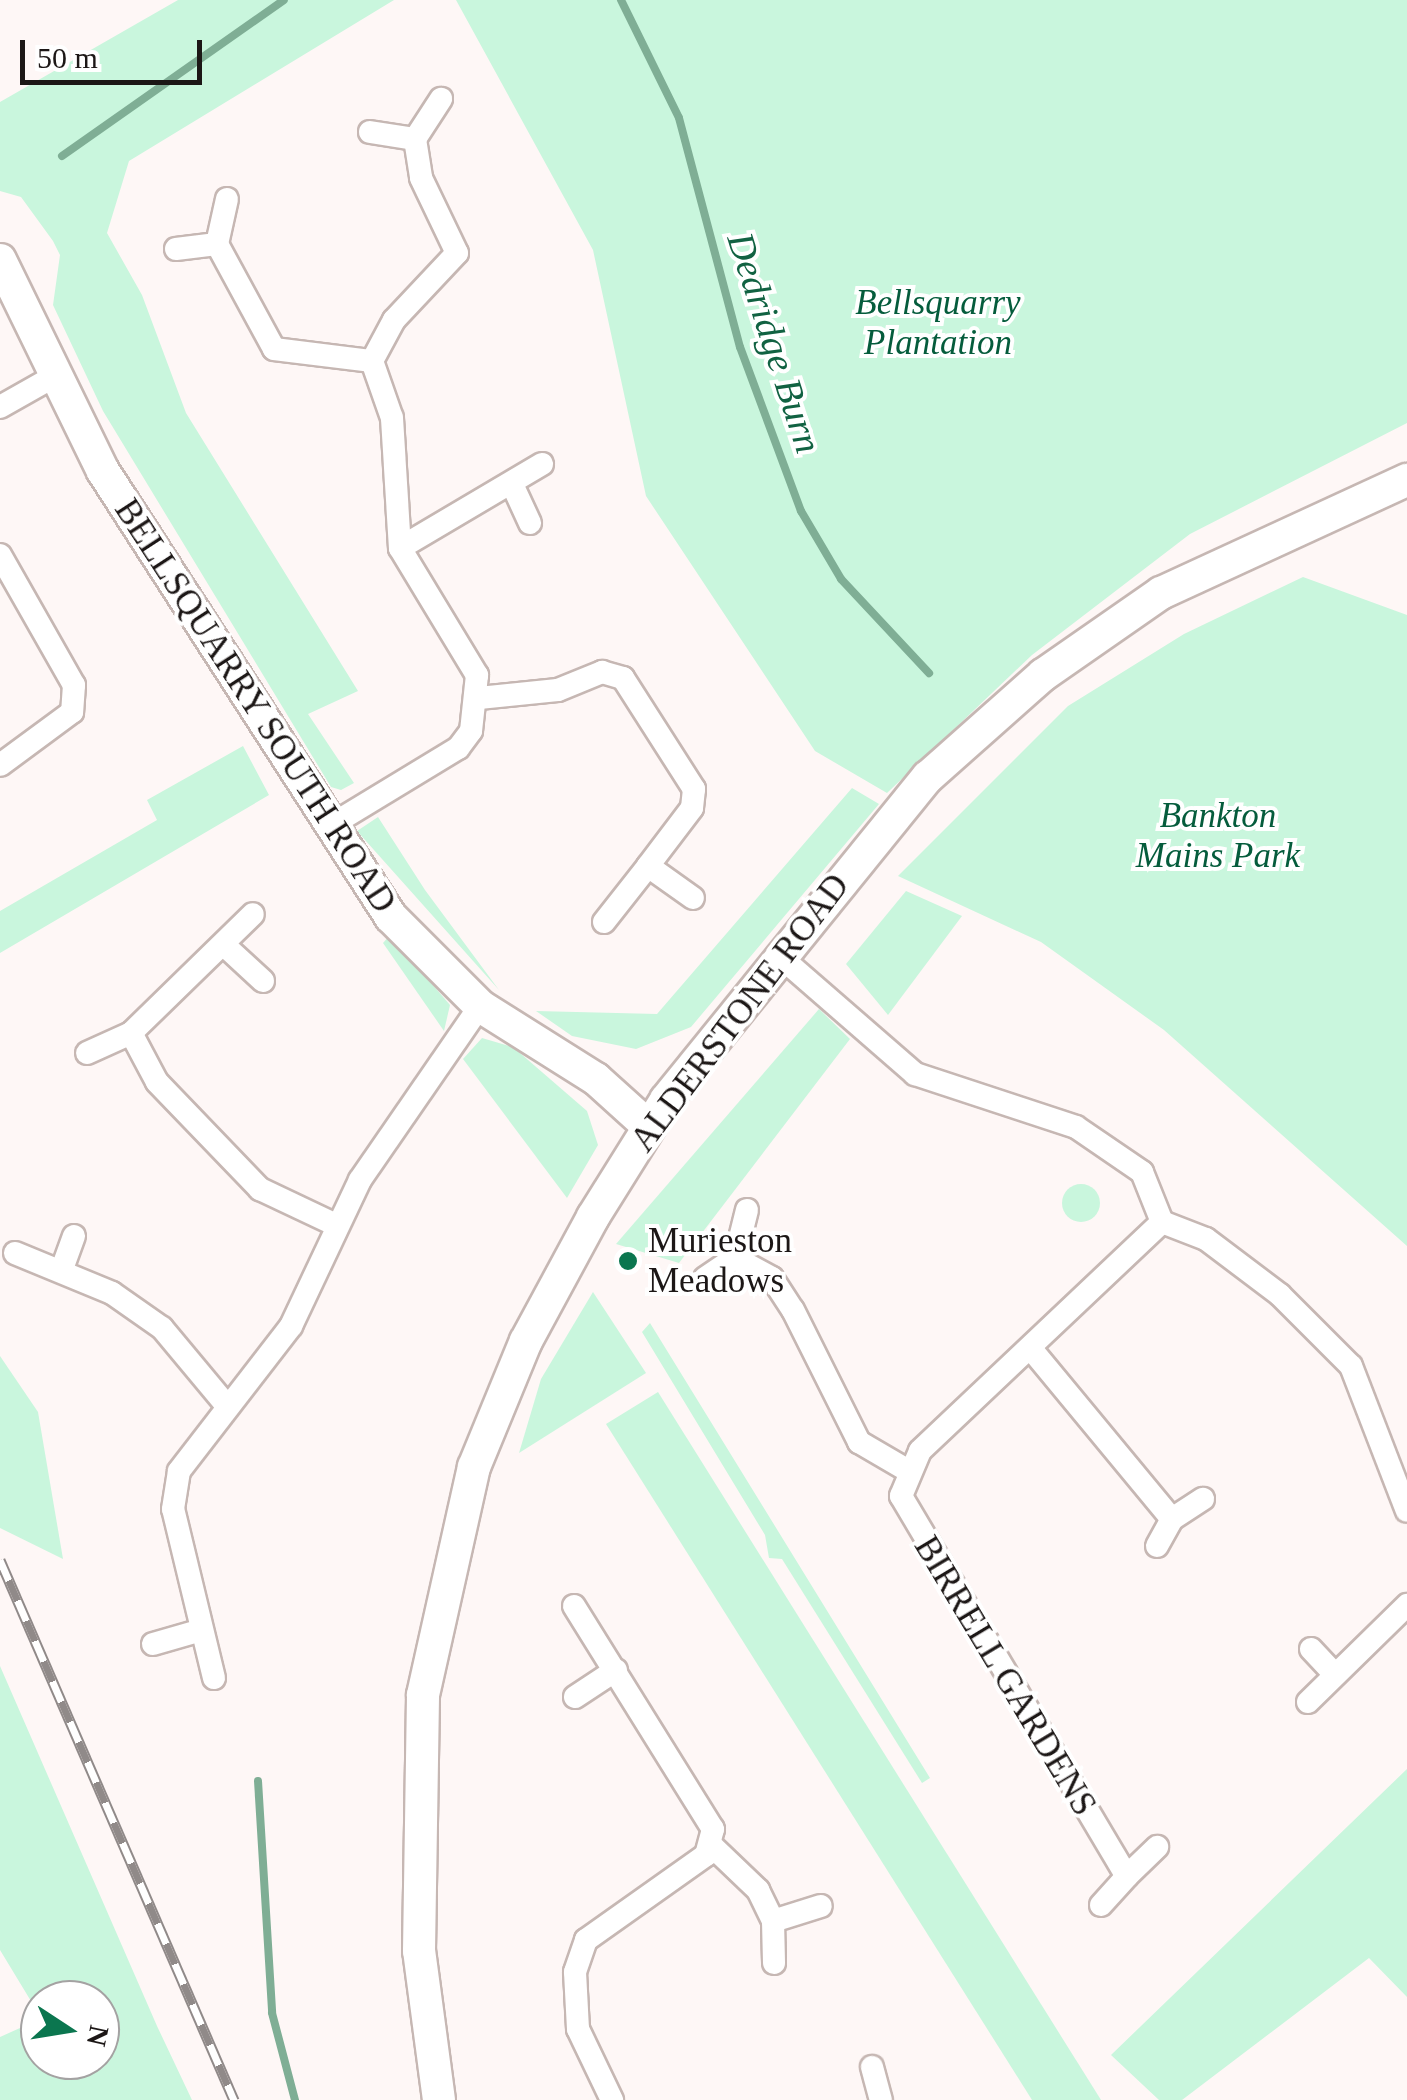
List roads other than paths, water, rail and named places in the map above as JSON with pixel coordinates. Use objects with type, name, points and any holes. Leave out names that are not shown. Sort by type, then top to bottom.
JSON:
[{"type":"street","points":[[328,827],[458,748],[479,698],[477,676],[400,548],[392,418],[372,361],[394,320],[457,253],[421,178],[415,139],[441,99]]},
{"type":"street","points":[[370,132],[415,139]]},
{"type":"street","points":[[227,199],[217,244],[274,349],[372,361]]},
{"type":"street","points":[[176,249],[217,244]]},
{"type":"street","name":"BELLSQUARRY SOUTH ROAD","points":[[0,260],[53,377],[328,827],[391,917],[480,1006],[658,1113]]},
{"type":"street","points":[[0,406],[53,377]]},
{"type":"street","points":[[400,548],[542,464]]},
{"type":"street","name":"ALDERSTONE ROAD","points":[[439,2100],[419,1951],[416,1826],[423,1695],[444,1583],[497,1406],[658,1113],[928,777],[1043,675],[1161,594],[1407,480]]},
{"type":"street","points":[[512,484],[530,522]]},
{"type":"street","points":[[0,555],[74,685],[72,712],[0,765]]},
{"type":"street","points":[[479,698],[558,690],[602,672],[623,678],[694,789],[692,808],[604,922]]},
{"type":"street","points":[[648,866],[693,898]]},
{"type":"street","points":[[87,1052],[130,1033],[253,914]]},
{"type":"street","points":[[224,945],[263,981]]},
{"type":"street","points":[[784,960],[915,1074],[1125,1153],[1162,1222],[1206,1239],[1266,1284],[1351,1366],[1407,1511]]},
{"type":"street","points":[[214,1678],[198,1631],[173,1509],[179,1472],[291,1326],[336,1225],[480,1006]]},
{"type":"street","points":[[130,1033],[156,1082],[260,1189],[336,1225]]},
{"type":"street","points":[[704,1278],[735,1258],[746,1210]]},
{"type":"street","points":[[735,1258],[772,1278],[794,1310],[858,1442],[907,1470],[1162,1222]]},
{"type":"street","points":[[62,1270],[74,1236]]},
{"type":"street","points":[[15,1253],[62,1270],[162,1328],[227,1406]]},
{"type":"street","points":[[1032,1350],[1172,1519]]},
{"type":"street","name":"BIRRELL GARDENS","points":[[907,1470],[907,1515],[1127,1876]]},
{"type":"street","points":[[1157,1546],[1172,1519],[1203,1499]]},
{"type":"street","points":[[574,1606],[710,1813],[712,1846]]},
{"type":"street","points":[[1308,1702],[1407,1606]]},
{"type":"street","points":[[153,1644],[198,1631]]},
{"type":"street","points":[[1311,1649],[1334,1674]]},
{"type":"street","points":[[574,1697],[616,1670]]},
{"type":"street","points":[[712,1846],[739,1864],[773,1921],[774,1963]]},
{"type":"street","points":[[612,2100],[578,2029],[576,1972],[586,1940],[712,1846]]},
{"type":"street","points":[[1101,1905],[1157,1847]]},
{"type":"street","points":[[773,1921],[821,1906]]},
{"type":"street","points":[[872,2068],[881,2100]]},
{"type":"waterway","points":[[62,156],[284,0]]},
{"type":"waterway","name":"Dedridge Burn","points":[[621,0],[679,118],[740,347],[801,511],[841,579],[929,673]]},
{"type":"waterway","points":[[258,1781],[272,2013],[295,2100]]},
{"type":"railway","points":[[0,1560],[234,2100]]},
{"type":"place","name":"Murieston Meadows","points":[[628,1261]]},
{"type":"park label","name":"Bellsquarry Plantation","points":[[938,323]]},
{"type":"park label","name":"Bankton Mains Park","points":[[1218,836]]}]
